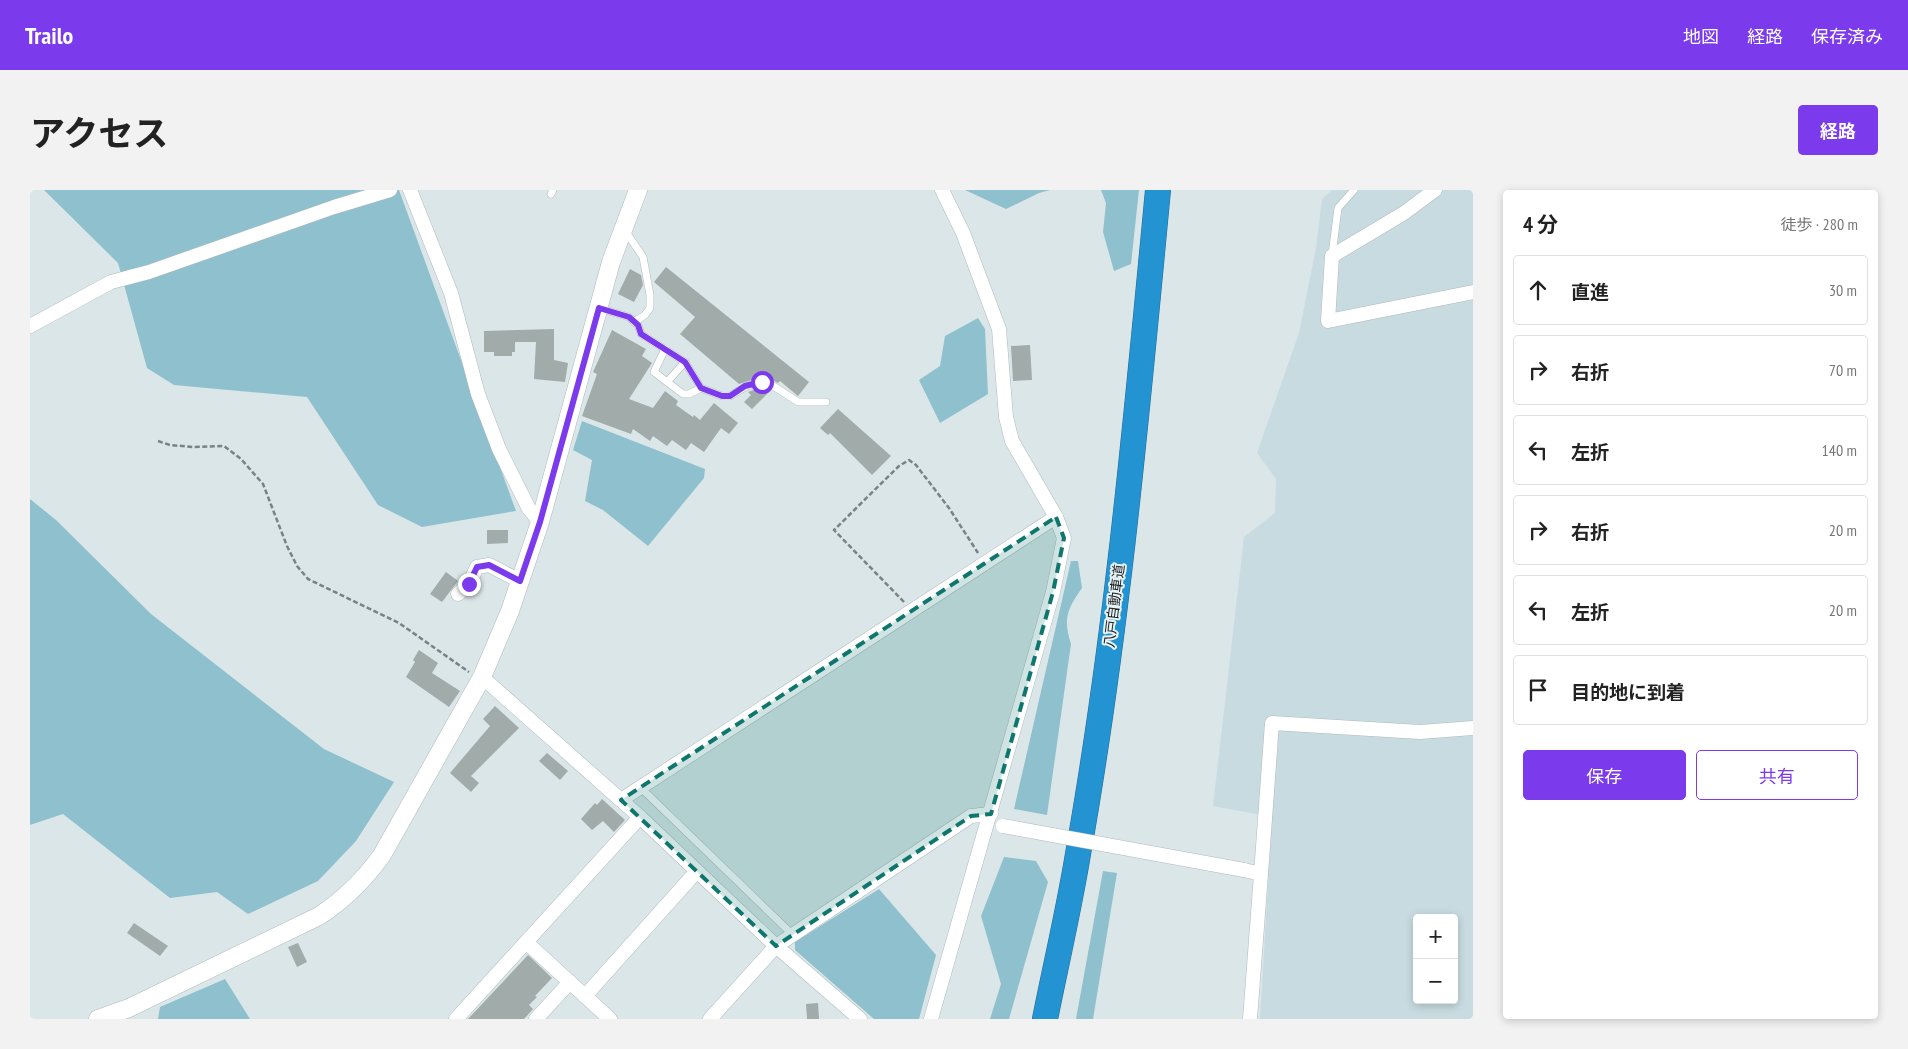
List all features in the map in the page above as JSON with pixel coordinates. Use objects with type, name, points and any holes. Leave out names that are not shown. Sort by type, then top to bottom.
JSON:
[{"type":"highway","name":"八戸自動車道","points":[[1045,1019],[1078,855],[1109,648],[1139,385],[1158,190]]},
{"type":"street","points":[[30,326],[111,282],[149,272],[334,206],[390,190]]},
{"type":"street","points":[[410,190],[451,293],[478,394],[499,449],[529,509],[540,522]]},
{"type":"street","points":[[98,1019],[132,1013],[319,916],[343,900],[366,878],[382,855],[482,677],[510,611],[540,522],[611,262],[638,190]]},
{"type":"street","points":[[931,1019],[1054,592],[1064,538],[1056,517],[1012,441],[1006,417],[999,329],[963,234],[942,190]]},
{"type":"street","points":[[1435,190],[1404,213],[1332,256],[1328,321],[1473,292]]},
{"type":"street","points":[[621,800],[1056,517]]},
{"type":"street","points":[[458,594],[469,584],[477,567],[489,565],[520,581]]},
{"type":"street","points":[[482,677],[640,817],[776,946],[860,1019]]},
{"type":"street","points":[[1250,1019],[1272,723],[1420,732],[1473,728]]},
{"type":"street","points":[[710,1019],[776,946],[971,816],[989,819],[1003,826],[1261,874]]},
{"type":"street","points":[[456,1019],[640,817]]},
{"type":"street","points":[[585,996],[697,870]]},
{"type":"street","points":[[526,942],[610,1019]]},
{"type":"street","points":[[536,1019],[570,982]]},
{"type":"lane","points":[[1332,256],[1338,208],[1354,190]]},
{"type":"lane","points":[[624,229],[643,257],[650,295],[650,308],[646,315],[634,322]]},
{"type":"lane","points":[[599,308],[629,317],[641,334],[685,362],[701,388],[722,396],[730,396],[745,386],[762,382],[775,387],[798,402],[826,402]]},
{"type":"lane","points":[[664,350],[654,372],[682,394],[689,394],[701,388]]},
{"type":"lane","points":[[668,382],[685,362]]},
{"type":"lane","points":[[641,788],[793,935]]},
{"type":"path","points":[[158,441],[170,445],[193,447],[224,446],[241,459],[263,484],[287,546],[297,566],[308,579],[399,624],[464,671],[482,677]]},
{"type":"path","points":[[912,610],[834,530],[899,466],[909,460],[916,465],[949,508],[984,563]]},
{"type":"highlighted area","points":[[1056,517],[1064,538],[1053,592],[991,814],[971,816],[776,946],[621,800]]},
{"type":"shaded area","points":[[44,190],[399,190],[516,511],[422,527],[378,505],[307,397],[174,385],[147,368],[118,263]]},
{"type":"shaded area","points":[[965,190],[1050,190],[1039,193],[1006,209]]},
{"type":"shaded area","points":[[1101,190],[1139,190],[1131,264],[1114,271],[1103,232],[1106,203]]},
{"type":"shaded area","points":[[1332,190],[1473,190],[1473,1019],[1260,1019],[1272,817],[1213,806],[1244,537],[1275,513],[1276,479],[1257,453],[1299,333],[1316,248],[1322,199]]},
{"type":"shaded area","points":[[978,318],[985,329],[988,394],[940,423],[919,380],[940,366],[945,336]]},
{"type":"shaded area","points":[[582,421],[705,469],[704,478],[648,546],[603,510],[585,501],[592,460],[573,450]]},
{"type":"shaded area","points":[[30,499],[56,520],[151,614],[324,749],[394,782],[356,841],[318,881],[248,914],[217,892],[170,898],[63,814],[30,825]]},
{"type":"shaded area","points":[[1071,561],[1078,561],[1082,588],[1068,614],[1067,628],[1071,644],[1047,815],[1014,809]]},
{"type":"shaded area","points":[[1004,857],[1036,861],[1048,882],[1009,1019],[990,1019],[1001,984],[981,916]]},
{"type":"shaded area","points":[[1103,871],[1117,873],[1093,1019],[1076,1019]]},
{"type":"shaded area","points":[[879,889],[936,955],[919,1019],[874,1019],[795,950],[795,942]]},
{"type":"shaded area","points":[[225,979],[250,1019],[158,1019],[160,1007]]},
{"type":"building","points":[[666,267],[809,382],[798,396],[780,381],[778,383],[764,376],[739,384],[680,334],[695,317],[654,282]]},
{"type":"building","points":[[630,269],[641,275],[643,285],[634,302],[618,294]]},
{"type":"building","points":[[554,329],[554,360],[568,363],[565,382],[534,379],[536,342],[515,342],[515,352],[512,352],[512,356],[494,356],[494,352],[484,352],[484,331]]},
{"type":"building","points":[[612,330],[646,349],[642,356],[652,363],[629,399],[653,408],[665,391],[678,401],[676,405],[693,417],[694,415],[700,420],[714,403],[738,423],[729,434],[721,428],[704,452],[691,443],[686,450],[672,440],[667,446],[653,436],[650,441],[633,429],[631,434],[582,416],[597,374],[593,372]]},
{"type":"building","points":[[1030,345],[1032,380],[1013,381],[1011,346]]},
{"type":"building","points":[[762,387],[770,391],[752,409],[744,402],[751,395],[748,392]]},
{"type":"building","points":[[838,409],[891,456],[872,475],[830,433],[828,435],[820,428]]},
{"type":"building","points":[[487,530],[508,530],[508,543],[487,544]]},
{"type":"building","points":[[446,572],[458,581],[442,602],[430,594]]},
{"type":"building","points":[[419,650],[438,663],[432,673],[460,691],[449,707],[406,677],[415,662],[413,660]]},
{"type":"building","points":[[495,706],[519,728],[471,776],[479,783],[471,792],[450,773],[490,726],[483,719]]},
{"type":"building","points":[[547,753],[568,771],[560,780],[539,761]]},
{"type":"building","points":[[602,799],[625,820],[614,832],[603,821],[592,830],[581,819],[595,803],[597,805]]},
{"type":"building","points":[[134,923],[168,946],[160,956],[127,933]]},
{"type":"building","points":[[298,943],[307,962],[297,967],[288,947]]},
{"type":"building","points":[[528,955],[552,978],[535,996],[537,997],[529,1005],[533,1009],[524,1019],[468,1019]]},
{"type":"building","points":[[818,1003],[819,1019],[807,1019],[806,1004]]},
{"type":"route","points":[[469,584],[477,567],[489,565],[520,581],[540,522],[599,308],[629,317],[638,325],[641,334],[685,362],[701,388],[722,396],[730,396],[745,386],[762,382]]}]
